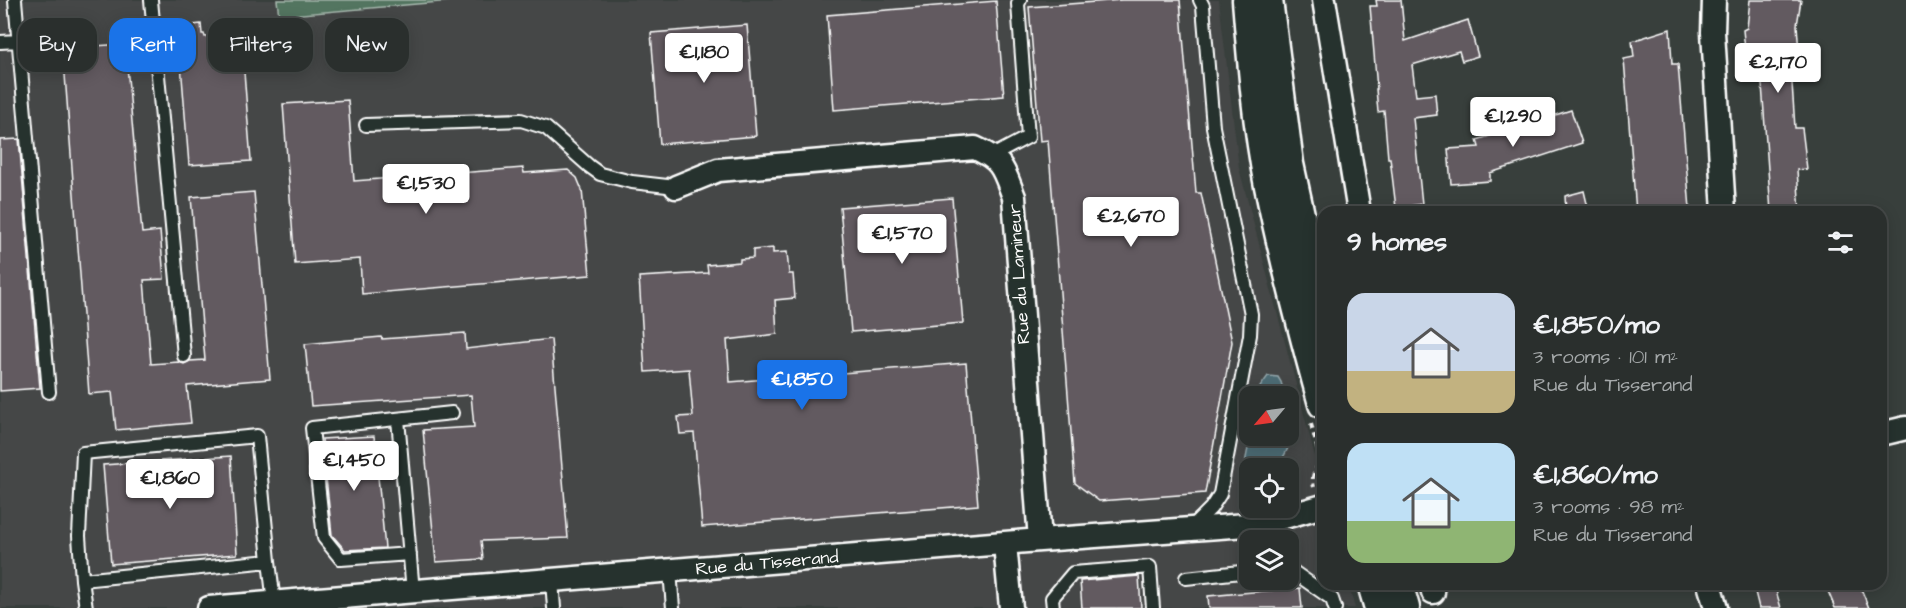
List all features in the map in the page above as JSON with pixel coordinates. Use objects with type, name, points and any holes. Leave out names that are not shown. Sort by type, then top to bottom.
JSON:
[{"type":"street","points":[[1247,0],[1255,91],[1269,186],[1300,321],[1317,382]]},
{"type":"street","points":[[1268,0],[1290,164],[1317,289]]},
{"type":"street","points":[[1324,0],[1358,206]]},
{"type":"street","points":[[1714,0],[1713,32],[1724,206]]},
{"type":"street","points":[[676,187],[718,170],[975,148],[992,156]]},
{"type":"street","name":"Rue du Lamineur","points":[[992,156],[1002,166],[1014,197],[1040,540]]},
{"type":"street","points":[[1887,433],[1906,428]]},
{"type":"street","name":"Rue du Tisserand","points":[[1265,530],[1317,500]]},
{"type":"street","name":"Rue du Tisserand","points":[[209,608],[274,603],[342,603],[413,591],[1040,540],[1190,529],[1239,531]]},
{"type":"street","points":[[1005,544],[1011,608]]},
{"type":"street","points":[[1374,590],[1379,608]]},
{"type":"street","points":[[1400,590],[1405,608]]},
{"type":"street","points":[[1711,590],[1716,608]]},
{"type":"lane","points":[[0,42],[18,40],[15,0]]},
{"type":"lane","points":[[152,0],[184,356]]},
{"type":"lane","points":[[992,156],[1028,137],[1018,4],[1020,0]]},
{"type":"lane","points":[[1190,529],[1211,508],[1220,494],[1250,335],[1251,314],[1213,127],[1203,6],[1200,0]]},
{"type":"lane","points":[[21,72],[49,392]]},
{"type":"lane","points":[[366,125],[521,120],[546,128],[600,174],[632,182],[676,187]]},
{"type":"lane","points":[[410,555],[340,559],[324,538],[312,428],[452,413]]},
{"type":"lane","points":[[398,419],[413,591]]},
{"type":"lane","points":[[86,608],[79,536],[83,453],[257,436],[274,603]]},
{"type":"lane","points":[[82,580],[269,561]]},
{"type":"lane","points":[[1053,608],[1052,598],[1073,573],[1150,567],[1154,608]]},
{"type":"lane","points":[[670,571],[673,608]]},
{"type":"lane","points":[[1186,578],[1239,573]]},
{"type":"lane","points":[[1299,576],[1317,588]]},
{"type":"lane","points":[[552,580],[554,608]]},
{"type":"lane","points":[[1319,590],[1332,599],[1335,608]]},
{"type":"path","points":[[1317,467],[1312,480],[1317,494]]},
{"type":"shaded area","points":[[0,0],[277,0],[279,16],[463,0],[1219,0],[1239,168],[1296,386],[1239,386],[1239,446],[1299,446],[1299,396],[1317,464],[1317,590],[1350,590],[1355,608],[0,608]]},
{"type":"green space","points":[[277,0],[463,0],[279,16]]},
{"type":"water","points":[[1268,376],[1278,377],[1282,386],[1261,386]]},
{"type":"water","points":[[1248,446],[1289,446],[1283,458],[1246,458]]},
{"type":"building","points":[[1122,0],[1180,0],[1196,193],[1201,193],[1232,342],[1205,493],[1099,501],[1075,483],[1048,140],[1040,141],[1029,7]]},
{"type":"building","points":[[1376,0],[1401,0],[1405,41],[1468,20],[1478,56],[1462,61],[1459,51],[1412,65],[1416,96],[1435,94],[1437,115],[1413,118],[1422,204],[1396,206],[1390,158],[1388,158],[1384,111],[1378,112],[1370,6],[1377,6]]},
{"type":"building","points":[[1750,0],[1801,0],[1797,25],[1800,67],[1791,68],[1795,128],[1802,128],[1807,169],[1797,170],[1800,206],[1771,206],[1761,70],[1752,70],[1752,58],[1746,59],[1743,30],[1747,28]]},
{"type":"building","points":[[996,1],[1004,96],[834,110],[827,15]]},
{"type":"building","points":[[201,24],[202,34],[208,37],[208,72],[244,72],[251,161],[189,165],[182,72],[196,72],[196,25]]},
{"type":"building","points":[[747,25],[756,136],[660,144],[651,33]]},
{"type":"building","points":[[1670,29],[1672,64],[1678,64],[1690,206],[1636,206],[1624,59],[1634,57],[1632,41]]},
{"type":"building","points":[[109,45],[109,72],[128,72],[142,233],[160,231],[164,279],[144,280],[151,364],[179,362],[184,364],[190,361],[205,360],[191,197],[254,192],[270,379],[187,386],[191,423],[116,430],[112,392],[89,394],[65,72],[97,72],[97,46]]},
{"type":"building","points":[[348,100],[354,181],[523,168],[524,173],[568,170],[577,178],[582,190],[590,275],[362,294],[360,259],[295,264],[283,104]]},
{"type":"building","points":[[1571,110],[1582,143],[1490,173],[1490,181],[1451,184],[1448,149],[1479,147],[1477,140]]},
{"type":"building","points":[[19,139],[40,388],[0,391],[0,140]]},
{"type":"building","points":[[1584,191],[1588,206],[1566,206],[1565,196]]},
{"type":"building","points":[[952,198],[963,323],[851,332],[840,207]]},
{"type":"building","points":[[773,248],[773,253],[787,252],[789,274],[793,274],[795,298],[775,300],[777,334],[727,340],[730,382],[966,363],[978,505],[702,527],[694,433],[680,434],[678,417],[693,416],[689,369],[645,372],[639,277],[708,273],[707,265],[740,262],[740,259],[753,258],[753,250]]},
{"type":"building","points":[[465,333],[466,349],[551,339],[568,538],[481,541],[483,559],[436,562],[423,430],[474,427],[471,395],[311,406],[305,344]]},
{"type":"building","points":[[374,436],[385,548],[345,550],[332,535],[322,439]]},
{"type":"building","points":[[231,456],[237,554],[111,564],[103,465]]},
{"type":"building","points":[[1139,576],[1141,608],[1082,608],[1080,581]]},
{"type":"building","points":[[1299,588],[1302,608],[1209,608],[1208,596],[1299,590]]},
{"type":"building","points":[[1754,590],[1776,590],[1781,608],[1759,608]]},
{"type":"building","points":[[1828,590],[1862,590],[1869,608],[1835,608]]}]
